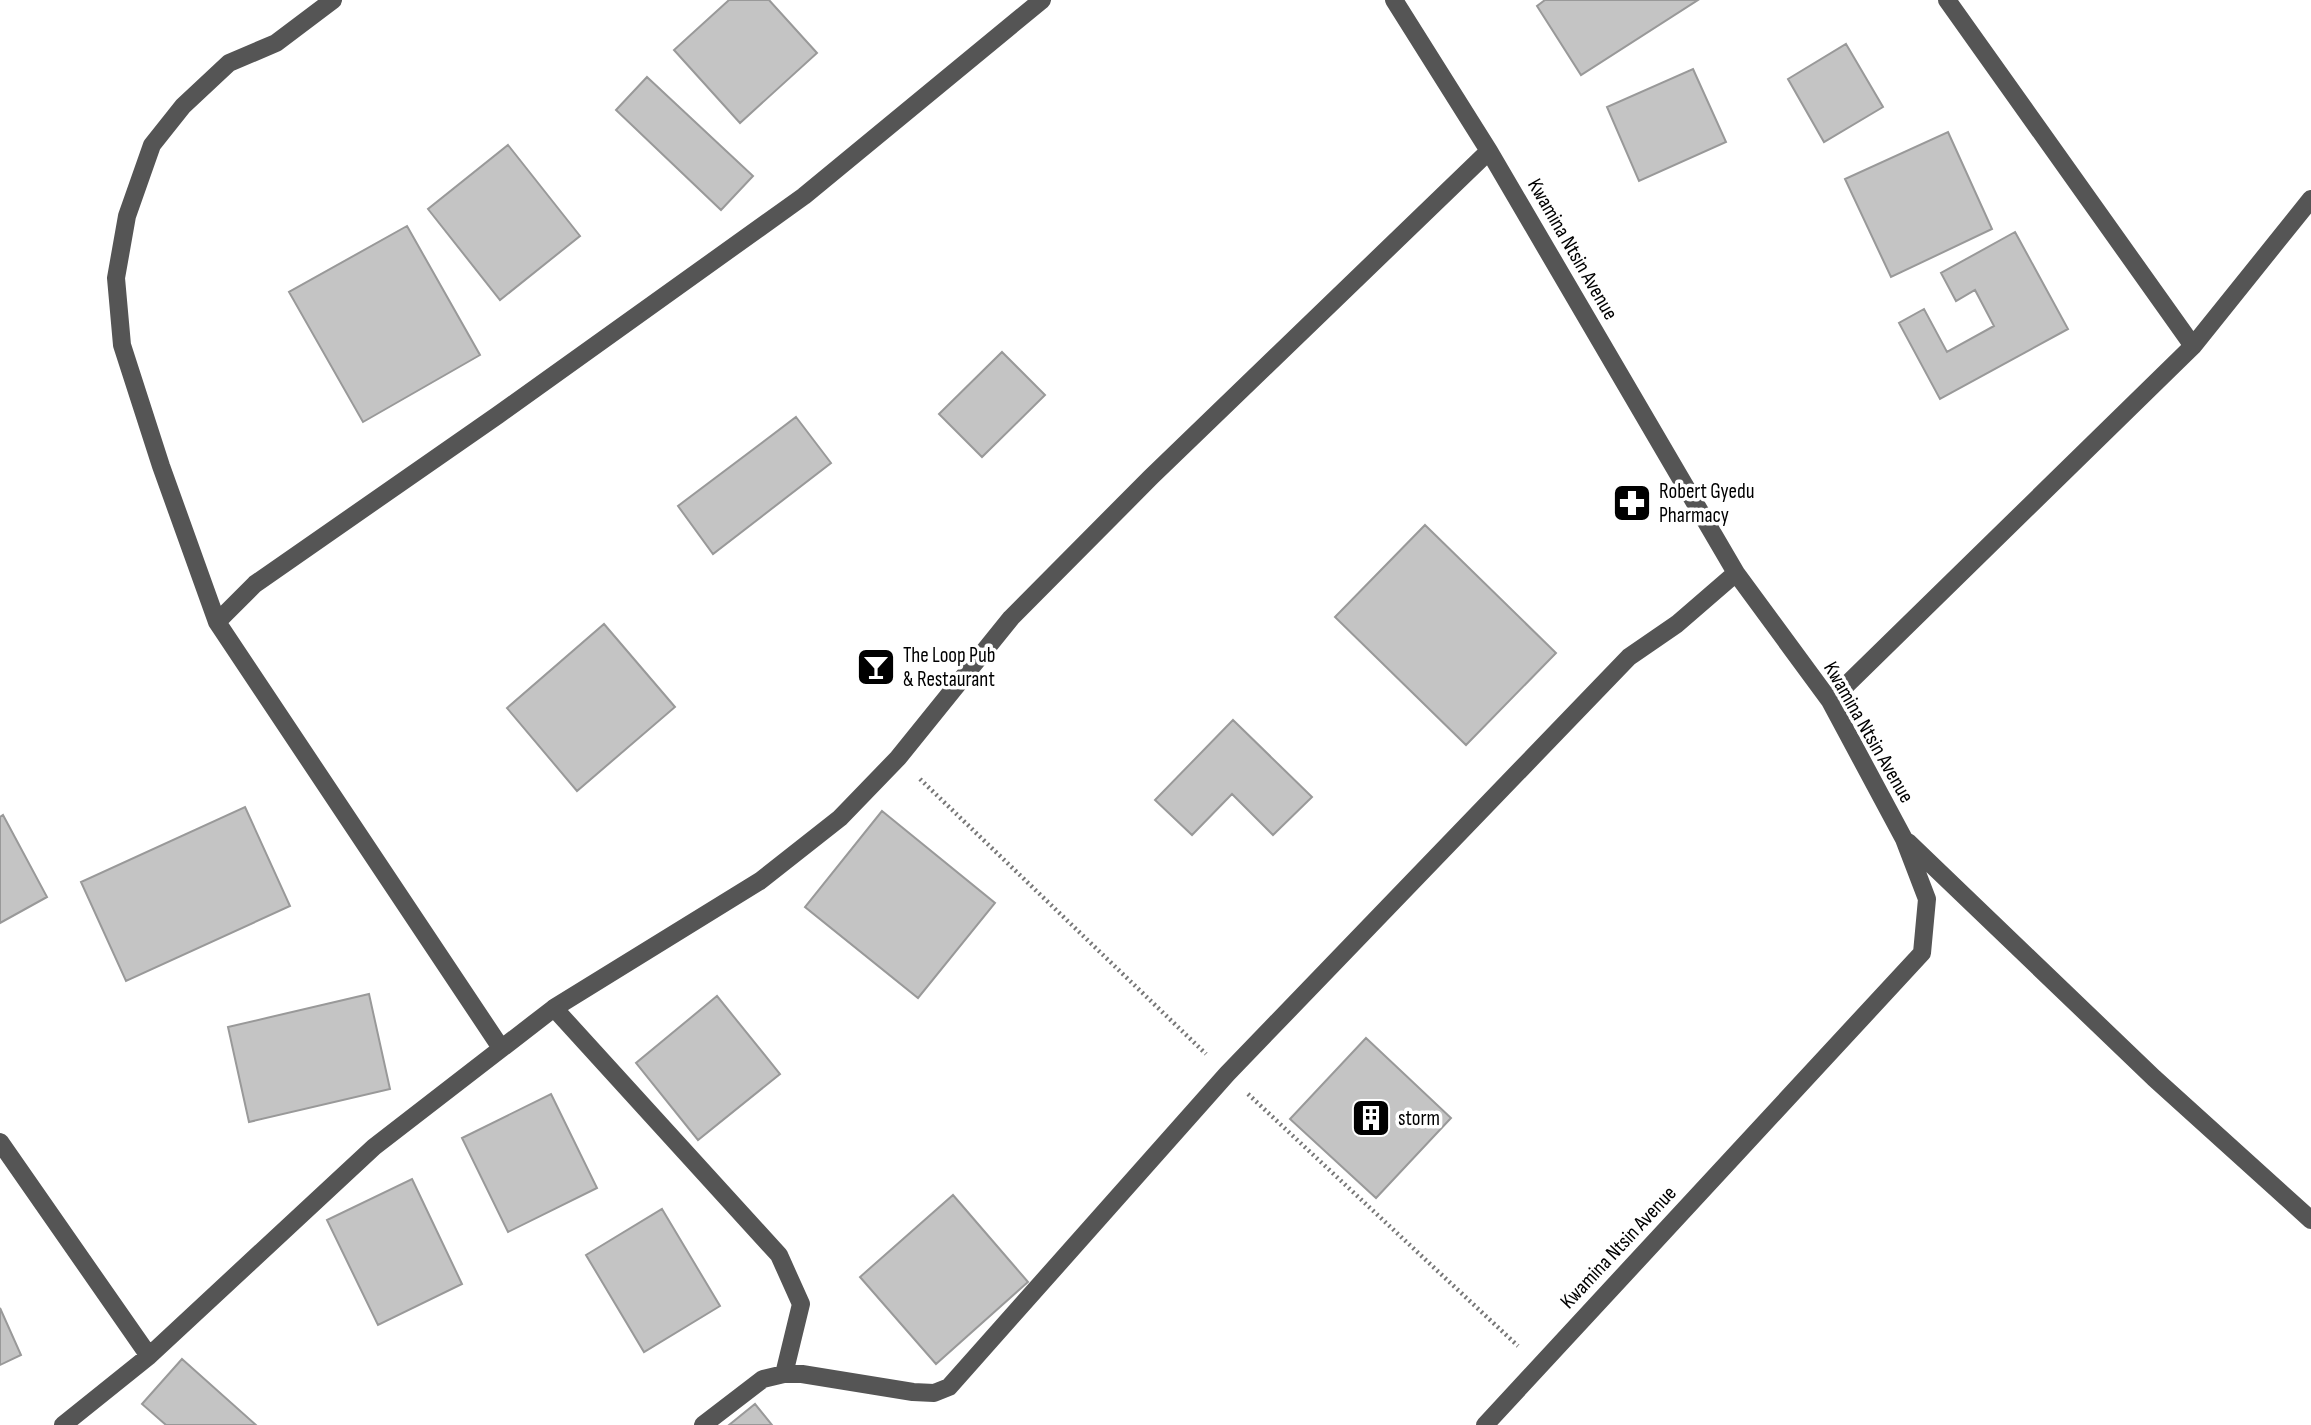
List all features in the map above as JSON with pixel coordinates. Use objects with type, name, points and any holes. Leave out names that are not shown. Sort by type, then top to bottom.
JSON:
[{"type":"street","points":[[333,0],[276,43],[229,63],[183,106],[152,145],[127,216],[116,278],[122,345],[161,466],[217,622],[501,1048]]},
{"type":"street","points":[[217,622],[255,584],[498,415],[804,196],[1042,0]]},
{"type":"street","name":"Kwamina Ntsin Avenue","points":[[1394,0],[1489,151],[1736,573],[1829,701],[1904,839],[1927,898],[1922,953],[1539,1366],[1489,1424]]},
{"type":"street","points":[[1947,0],[2193,346]]},
{"type":"street","points":[[63,1425],[149,1356],[374,1147],[554,1008],[760,881],[840,818],[898,758],[1011,618],[1151,477],[1489,151]]},
{"type":"street","points":[[1829,701],[2193,346],[2311,199]]},
{"type":"street","points":[[703,1425],[763,1379],[784,1374],[802,1374],[913,1392],[934,1393],[949,1387],[1227,1073],[1629,657],[1677,624],[1736,573]]},
{"type":"street","points":[[1904,839],[2154,1078],[2311,1220]]},
{"type":"street","points":[[554,1008],[779,1255],[800,1304],[784,1374]]},
{"type":"street","points":[[0,1142],[149,1356]]},
{"type":"path","points":[[898,758],[1227,1073],[1539,1366]]},
{"type":"building","points":[[729,0],[769,0],[817,53],[740,123],[674,50]]},
{"type":"building","points":[[1545,0],[1698,0],[1581,75],[1537,6]]},
{"type":"building","points":[[1846,44],[1883,107],[1824,142],[1788,79]]},
{"type":"building","points":[[1693,69],[1726,142],[1639,181],[1607,107]]},
{"type":"building","points":[[647,77],[753,176],[721,210],[616,110]]},
{"type":"building","points":[[1948,132],[1992,229],[1891,277],[1845,179]]},
{"type":"building","points":[[508,145],[580,236],[500,300],[428,209]]},
{"type":"building","points":[[407,226],[480,355],[363,422],[289,292]]},
{"type":"building","points":[[2015,232],[2068,329],[1940,399],[1899,323],[1924,309],[1947,352],[1994,326],[1975,290],[1956,301],[1941,273]]},
{"type":"building","points":[[1002,352],[1045,395],[982,457],[939,414]]},
{"type":"building","points":[[796,417],[831,463],[713,554],[678,506]]},
{"type":"building","points":[[1425,525],[1556,653],[1466,745],[1335,617]]},
{"type":"building","points":[[604,624],[675,707],[577,791],[507,708]]},
{"type":"building","points":[[1233,720],[1312,797],[1273,835],[1232,794],[1192,835],[1155,800]]},
{"type":"building","points":[[245,807],[290,906],[126,981],[81,882]]},
{"type":"building","points":[[882,811],[995,903],[918,998],[805,907]]},
{"type":"building","points":[[3,815],[47,897],[0,923],[0,817]]},
{"type":"building","points":[[369,994],[390,1089],[249,1122],[228,1027]]},
{"type":"building","points":[[717,996],[780,1074],[698,1140],[636,1063]]},
{"type":"building","name":"storm","points":[[1366,1038],[1451,1118],[1376,1198],[1290,1119]]},
{"type":"building","points":[[551,1094],[597,1188],[508,1232],[462,1138]]},
{"type":"building","points":[[412,1179],[462,1284],[378,1325],[327,1220]]},
{"type":"building","points":[[953,1195],[1028,1282],[936,1364],[860,1277]]},
{"type":"building","points":[[662,1209],[720,1306],[644,1352],[586,1255]]},
{"type":"building","points":[[0,1308],[21,1355],[0,1365]]},
{"type":"building","points":[[182,1359],[256,1425],[166,1425],[142,1404]]},
{"type":"building","points":[[755,1404],[772,1425],[729,1425]]},
{"type":"place","name":"Robert Gyedu Pharmacy","points":[[1632,503]]},
{"type":"place","name":"The Loop Pub & Restaurant","points":[[876,667]]},
{"type":"place","name":"storm","points":[[1371,1118]]}]
